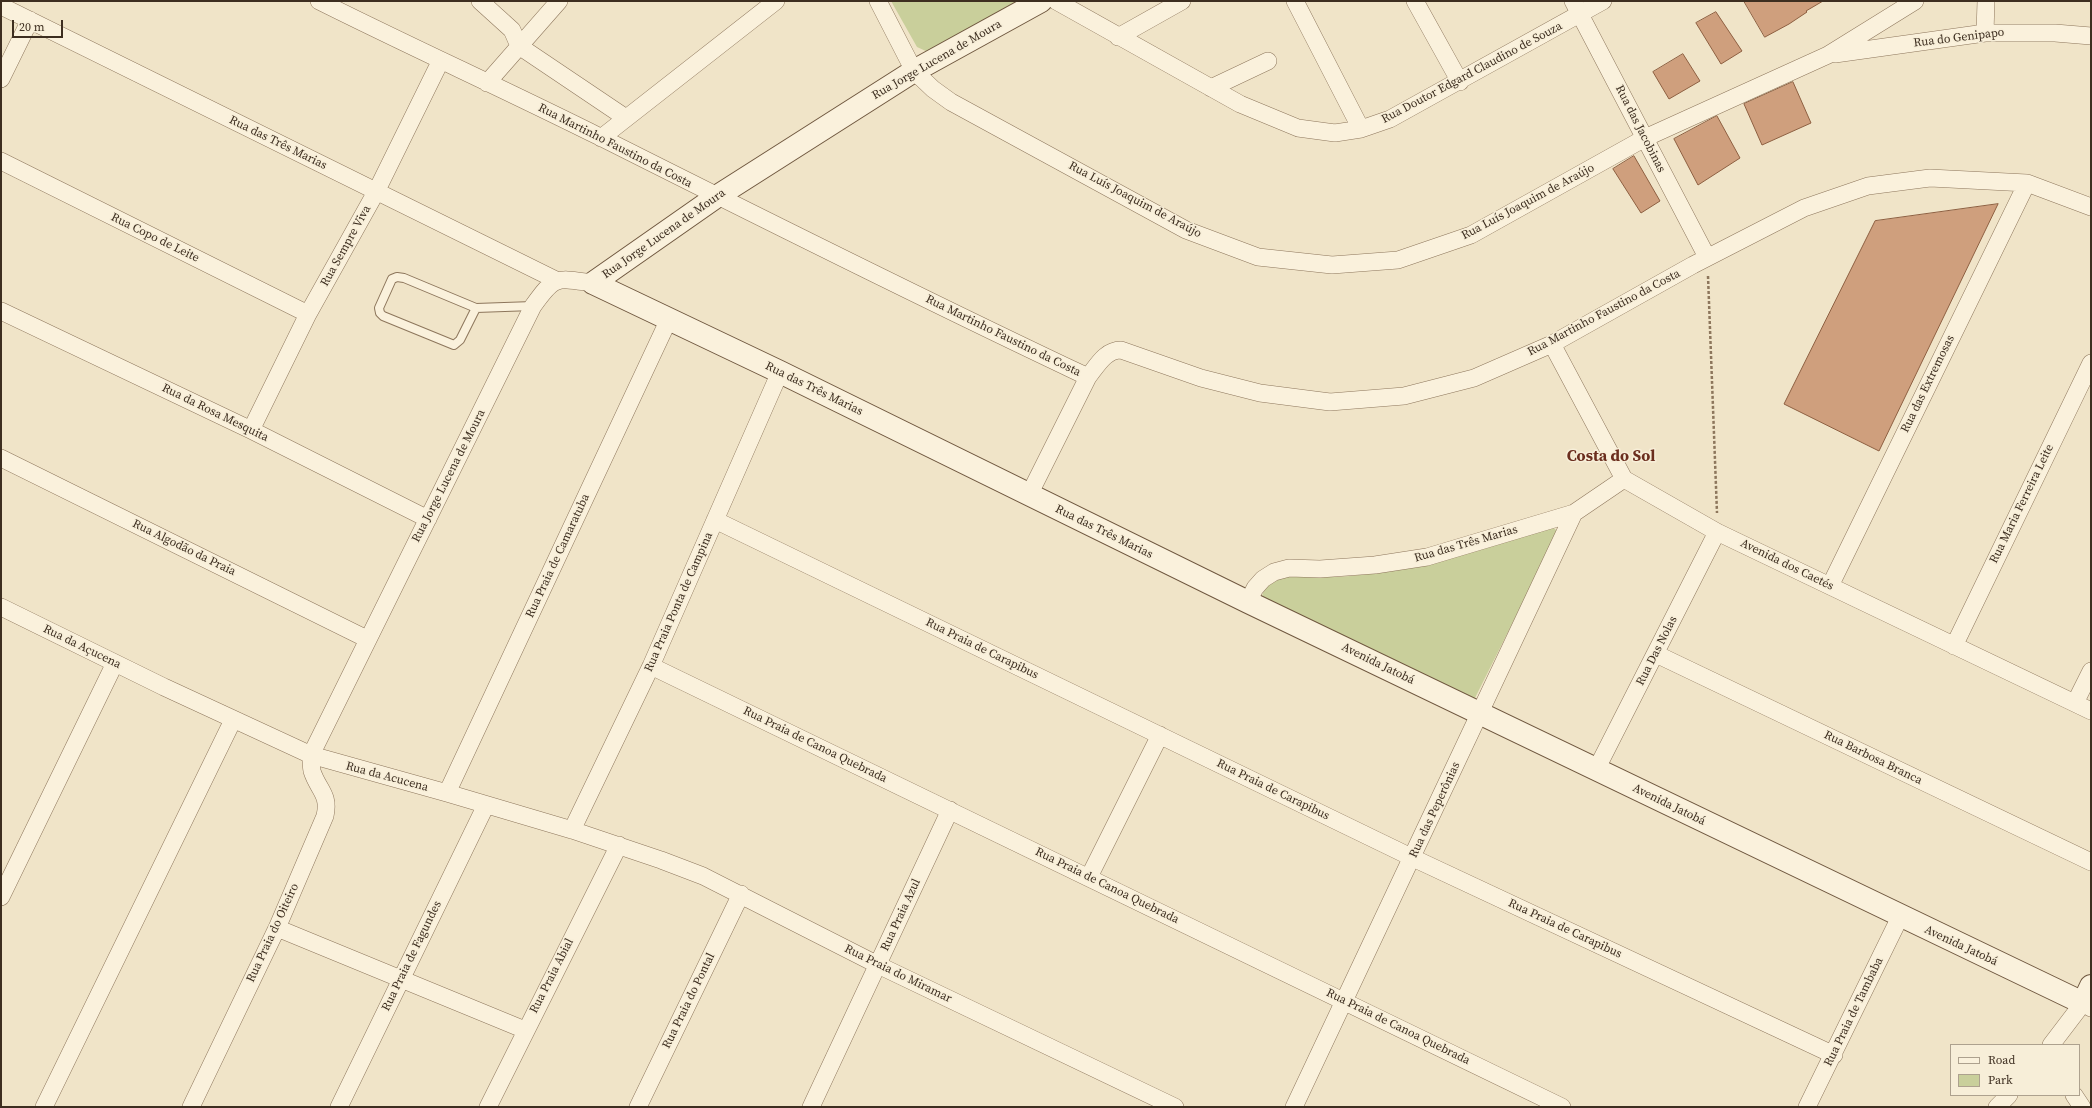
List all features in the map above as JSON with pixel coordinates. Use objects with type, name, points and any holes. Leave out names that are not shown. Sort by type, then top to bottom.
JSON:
[{"type":"street","name":"Rua Martinho Faustino da Costa","points":[[319,1],[440,62],[601,138],[716,197],[1088,377],[1109,353],[1114,350],[1121,350],[1202,378],[1260,393],[1330,402],[1404,396],[1474,378],[1552,344],[1707,257],[1804,208],[1868,186],[1930,178],[2027,183],[2091,207]]},
{"type":"street","points":[[480,1],[512,30],[519,46],[626,118]]},
{"type":"street","points":[[487,83],[559,1]]},
{"type":"street","points":[[601,138],[776,1]]},
{"type":"street","name":"Rua Luís Joaquim de Araújo","points":[[878,1],[914,71],[934,90],[951,102],[1186,230],[1258,257],[1332,265],[1398,260],[1471,235],[1645,138],[1828,55],[1915,1]]},
{"type":"street","name":"Rua Jorge Lucena de Moura","points":[[311,755],[367,639],[534,306],[548,286],[556,280],[565,279],[593,283],[716,197],[914,71],[1041,1]]},
{"type":"street","name":"Rua Doutor Edgard Claudino de Souza","points":[[1056,1],[1240,104],[1298,128],[1335,133],[1362,129],[1390,119],[1460,82],[1577,8],[1603,1]]},
{"type":"street","points":[[1118,37],[1182,1]]},
{"type":"street","points":[[1295,1],[1362,129]]},
{"type":"street","points":[[1415,1],[1460,82]]},
{"type":"street","points":[[1985,33],[1986,1]]},
{"type":"street","name":"Rua das Três Marias","points":[[1,6],[556,280]]},
{"type":"street","name":"Rua das Jacobinas","points":[[1577,8],[1707,257]]},
{"type":"street","points":[[1,79],[30,20]]},
{"type":"street","name":"Rua do Genipapo","points":[[1828,55],[1985,33],[2055,33],[2091,36]]},
{"type":"street","points":[[1211,88],[1268,61]]},
{"type":"street","name":"Rua Sempre Viva","points":[[251,430],[308,314],[376,192],[440,62]]},
{"type":"street","name":"Rua Copo de Leite","points":[[1,161],[308,314]]},
{"type":"street","name":"Rua das Extremosas","points":[[1830,586],[2027,183]]},
{"type":"street","name":"Rua das Três Marias","points":[[593,283],[780,372],[1248,602],[1255,588],[1263,579],[1274,572],[1289,568],[1320,569],[1375,565],[1427,557],[1574,513],[1624,478]]},
{"type":"street","name":"Rua da Rosa Mesquita","points":[[1,311],[251,430],[428,519]]},
{"type":"street","name":"Rua Praia de Camaratuba","points":[[447,792],[669,319]]},
{"type":"street","points":[[1552,344],[1624,478]]},
{"type":"street","name":"Rua Maria Ferreira Leite","points":[[1954,646],[2091,363]]},
{"type":"street","name":"Rua Praia Ponta de Campina","points":[[572,830],[651,666],[780,372]]},
{"type":"street","points":[[1029,495],[1088,377]]},
{"type":"street","name":"Rua Algodão da Praia","points":[[1,458],[367,639]]},
{"type":"street","name":"Avenida dos Caetés","points":[[1624,478],[1717,532],[2091,711]]},
{"type":"street","name":"Rua das Peperônias","points":[[1294,1107],[1574,513]]},
{"type":"street","name":"Rua Praia de Carapibus","points":[[715,520],[1412,858],[1834,1054]]},
{"type":"street","name":"Rua Das Nolas","points":[[1596,770],[1717,532]]},
{"type":"street","name":"Avenida Jatobá","points":[[1248,602],[1900,917],[2088,999]]},
{"type":"street","name":"Rua da Açucena","points":[[1,607],[164,687]]},
{"type":"street","name":"Rua Barbosa Branca","points":[[1656,654],[2091,862]]},
{"type":"street","points":[[1,897],[115,663]]},
{"type":"street","name":"Rua Praia de Canoa Quebrada","points":[[651,666],[1344,1000],[1562,1107]]},
{"type":"street","points":[[2075,703],[2091,671]]},
{"type":"street","name":"Rua da Acucena","points":[[164,687],[311,755],[447,792],[619,845]]},
{"type":"street","points":[[44,1107],[233,720]]},
{"type":"street","points":[[1089,877],[1160,735]]},
{"type":"street","name":"Rua Praia do Oiteiro","points":[[191,1107],[277,928],[326,816],[328,805],[326,796],[312,771],[311,755]]},
{"type":"street","name":"Rua Praia de Fagundes","points":[[338,1107],[486,805]]},
{"type":"street","name":"Rua Praia Azul","points":[[811,1107],[950,810]]},
{"type":"street","name":"Rua Praia do Miramar","points":[[619,845],[696,873],[878,965],[1166,1105]]},
{"type":"street","name":"Rua Praia Abial","points":[[488,1107],[525,1030],[619,845]]},
{"type":"street","name":"Rua Praia do Pontal","points":[[638,1107],[740,894]]},
{"type":"street","name":"Rua Praia de Tambaba","points":[[1808,1107],[1900,917]]},
{"type":"street","points":[[277,928],[525,1030]]},
{"type":"street","points":[[2052,1044],[2088,999]]},
{"type":"street","points":[[1997,1107],[2008,1096]]},
{"type":"street","points":[[2075,1096],[2082,1107]]},
{"type":"lane","points":[[476,308],[460,340],[454,345],[383,316],[380,313],[379,308],[392,279],[397,277],[404,278],[476,308],[534,306]]},
{"type":"path","points":[[1707,257],[1717,532]]},
{"type":"green space","points":[[891,1],[1018,1],[1016,4],[928,52],[917,47]]},
{"type":"green space","points":[[1553,527],[1556,530],[1556,536],[1474,700],[1263,599],[1262,596],[1264,590],[1269,584],[1274,580],[1284,577],[1342,577],[1419,565],[1464,554]]},
{"type":"building","points":[[1744,1],[1823,1],[1806,11],[1807,12],[1789,24],[1765,37]]},
{"type":"building","points":[[1716,12],[1742,51],[1721,64],[1696,23]]},
{"type":"building","points":[[1683,54],[1700,81],[1669,99],[1653,72]]},
{"type":"building","points":[[1793,82],[1811,123],[1762,145],[1744,104]]},
{"type":"building","points":[[1717,116],[1740,158],[1698,185],[1674,139]]},
{"type":"building","points":[[1634,156],[1660,201],[1641,213],[1613,169]]},
{"type":"building","points":[[1998,204],[1879,451],[1784,404],[1875,221]]},
{"type":"district","name":"Costa do Sol","points":[[1611,457]]}]
